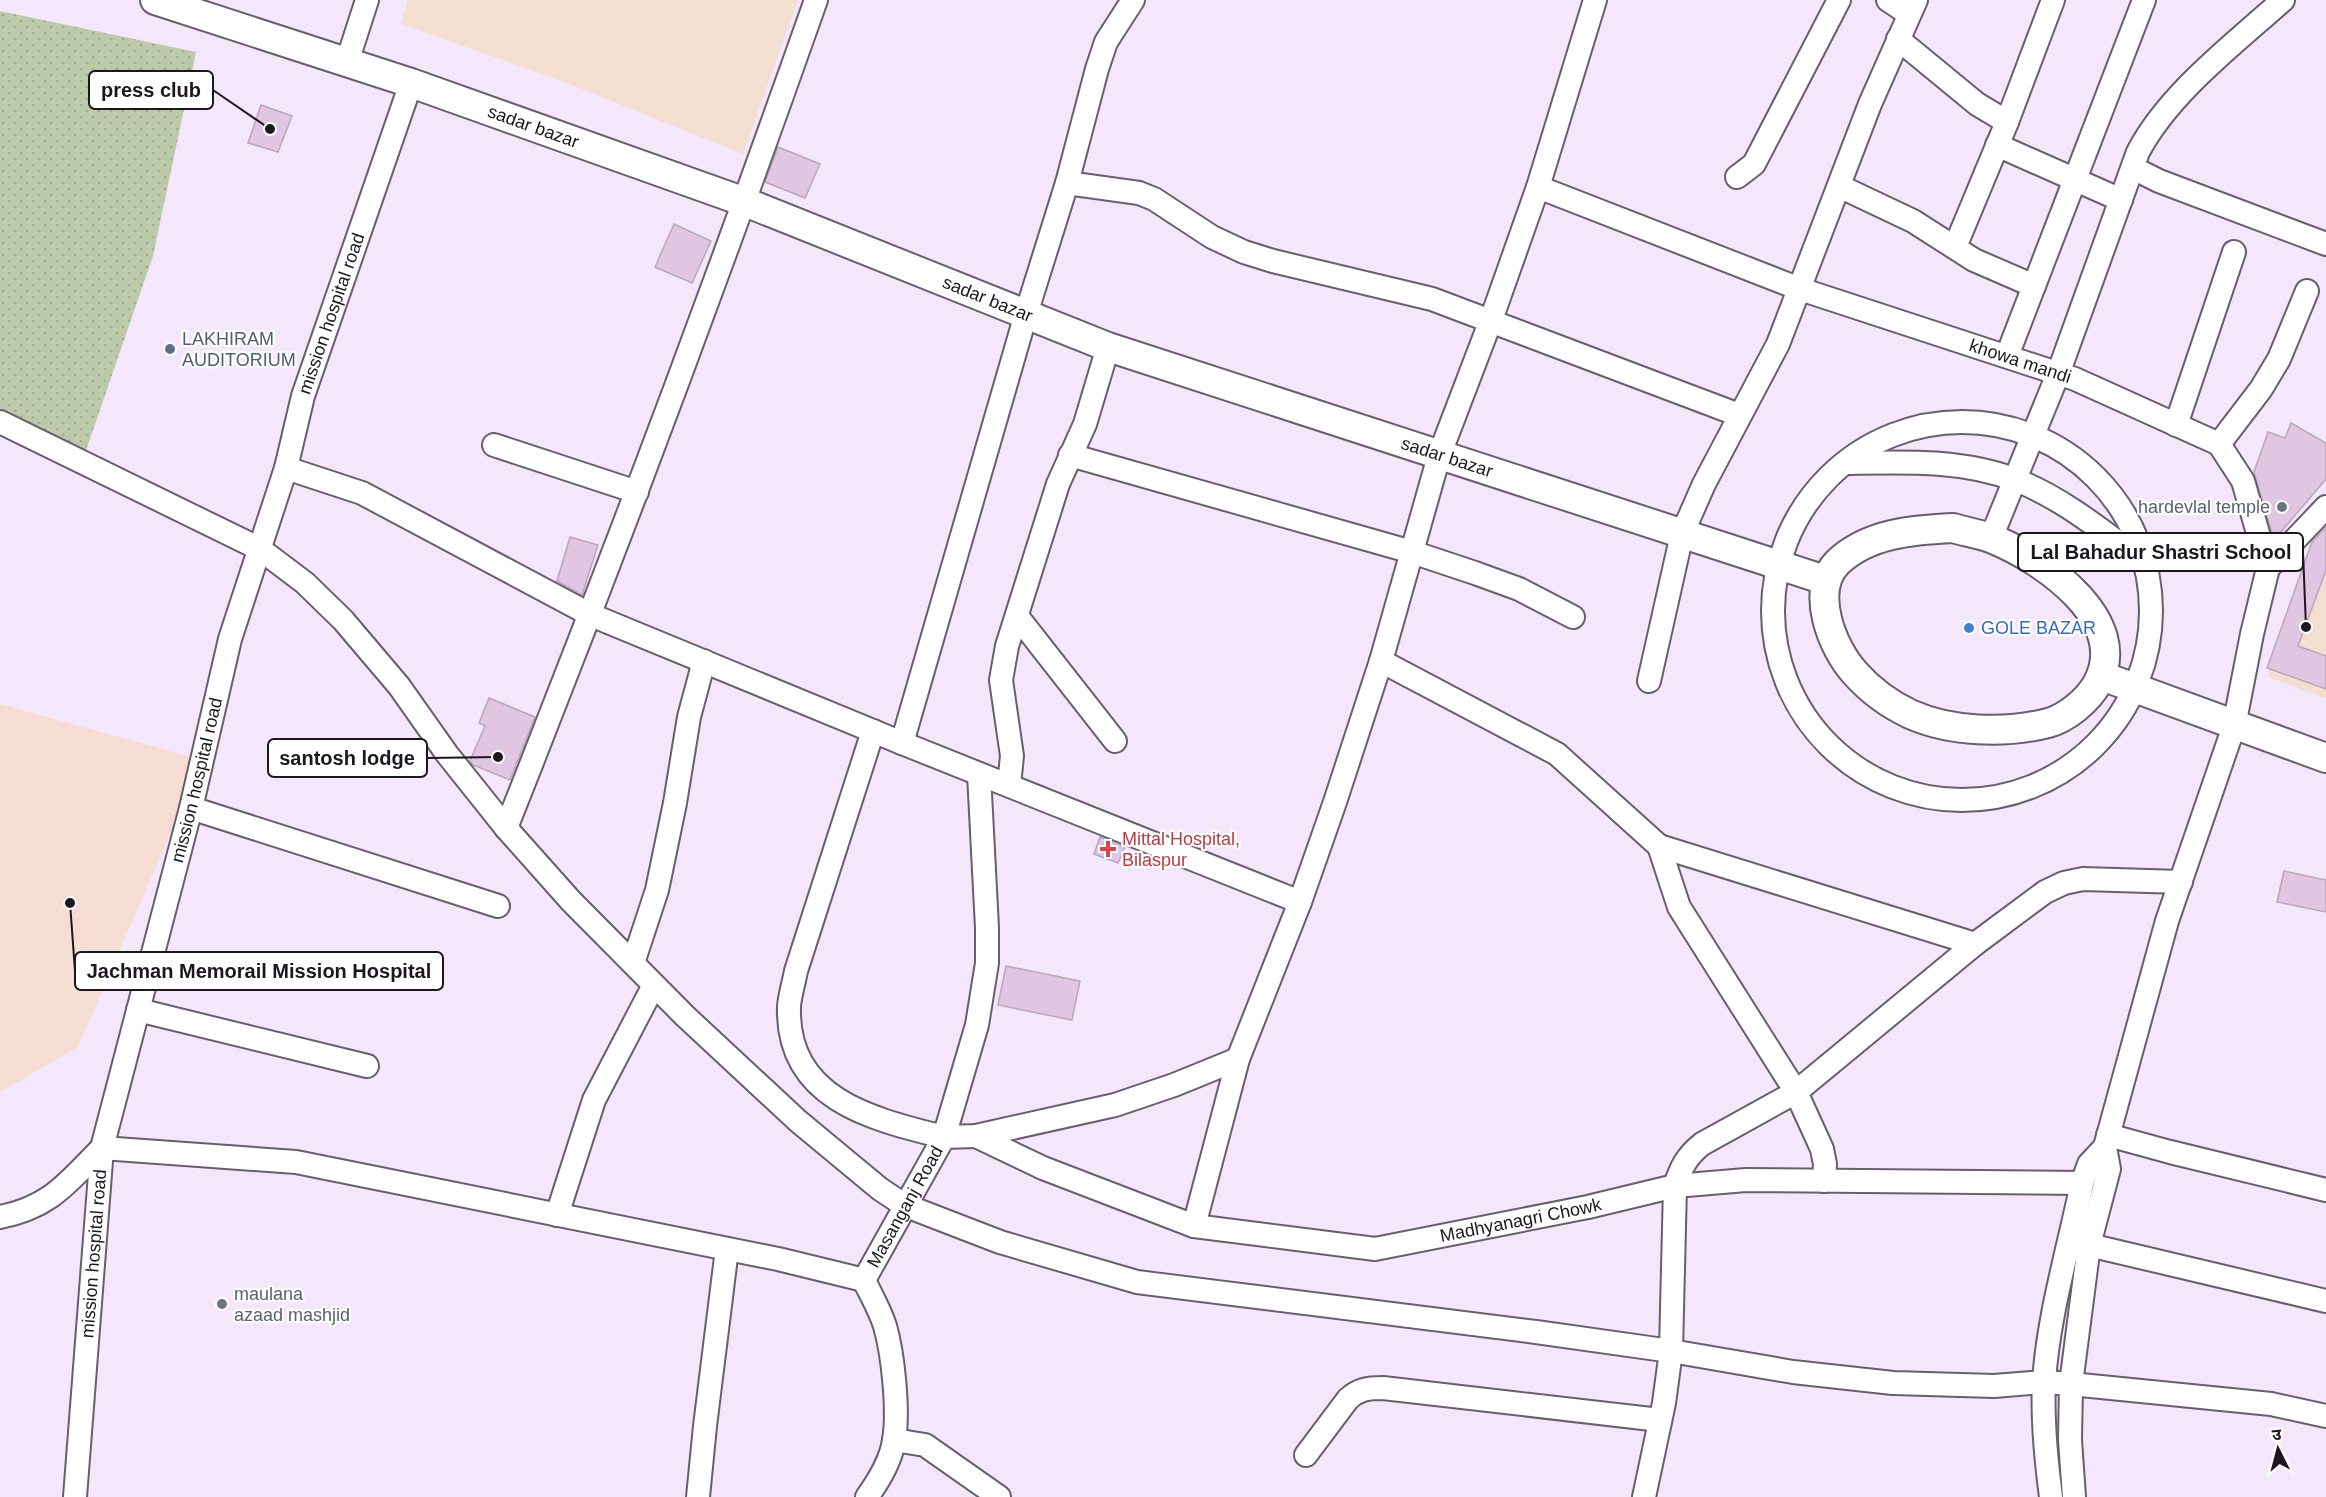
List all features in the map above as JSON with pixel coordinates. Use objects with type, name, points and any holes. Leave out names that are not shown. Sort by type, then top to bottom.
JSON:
[{"type":"main road","name":"sadar bazar","points":[[155,0],[411,82],[745,202],[1108,347],[1825,580]]},
{"type":"main road","points":[[1953,528],[1991,538],[2025,554],[2053,573],[2078,595],[2098,623],[2105,648],[2102,676],[2092,693],[2073,710],[2050,722],[2022,727],[1988,729],[1950,726],[1910,714],[1880,697],[1854,672],[1835,642],[1827,618],[1823,600],[1825,580],[1838,562],[1857,549],[1882,537],[1914,530],[1953,528]]},
{"type":"main road","points":[[2102,676],[2326,758]]},
{"type":"street","points":[[347,62],[367,0]]},
{"type":"street","points":[[506,828],[591,615],[745,202],[816,0]]},
{"type":"street","points":[[902,744],[1026,314],[1067,183],[1106,42],[1133,0]]},
{"type":"street","points":[[1194,1226],[1238,1059],[1300,902],[1335,802],[1382,661],[1439,456],[1491,320],[1538,187],[1595,0]]},
{"type":"street","points":[[1737,177],[1754,164],[1839,0]]},
{"type":"street","points":[[1649,681],[1682,534],[1704,484],[1778,344],[1870,104],[1913,7],[1888,0]]},
{"type":"street","points":[[1955,247],[2007,122],[2053,0]]},
{"type":"street","points":[[2007,356],[2144,0]]},
{"type":"street","points":[[1991,538],[2058,374],[2147,135],[2162,113],[2283,0]]},
{"type":"street","points":[[1898,39],[1977,104],[2007,122]]},
{"type":"street","name":"mission hospital road","points":[[75,1497],[102,1148],[191,808],[230,639],[286,468],[303,396],[411,82]]},
{"type":"street","points":[[1997,145],[2121,200]]},
{"type":"street","points":[[2133,168],[2159,181],[2326,244]]},
{"type":"street","points":[[1067,183],[1139,193],[1154,199],[1212,237],[1244,252],[1432,299],[1739,415]]},
{"type":"street","points":[[1839,186],[1913,221],[1974,260],[2034,286]]},
{"type":"street","name":"khowa mandi","points":[[1538,187],[1800,289],[2058,374],[2219,444]]},
{"type":"street","points":[[2176,425],[2234,252]]},
{"type":"street","points":[[2051,1497],[2046,1456],[2044,1382],[2050,1332],[2082,1183],[2089,1164],[2106,1141],[2167,921],[2234,726],[2268,568],[2243,481],[2219,444],[2261,389],[2279,359],[2307,291]]},
{"type":"street","points":[[1009,785],[1012,756],[1001,680],[1008,646],[1055,495],[1085,424],[1108,347]]},
{"type":"street","points":[[1968,417],[1999,419],[2035,431],[2061,451],[2098,486],[2127,527],[2141,560],[2147,596],[2145,644],[2140,690],[2116,733],[2080,767],[2031,792],[1983,798],[1925,795],[1880,780],[1842,756],[1813,723],[1785,676],[1773,643],[1771,614],[1780,565],[1792,527],[1809,499],[1835,471],[1846,463],[1866,448],[1899,430],[1934,421],[1968,417]]},
{"type":"street","points":[[0,422],[260,549],[305,583],[343,620],[399,686],[447,754],[506,828],[571,901],[654,984],[798,1121],[880,1189],[904,1204],[1000,1242],[1137,1282],[1536,1332],[1671,1351],[1793,1372],[1893,1383],[1994,1386],[2044,1382],[2072,1384],[2271,1404],[2326,1416]]},
{"type":"street","points":[[494,445],[637,492]]},
{"type":"street","points":[[1070,455],[1412,552],[1519,589],[1573,617]]},
{"type":"street","points":[[1846,463],[1926,462],[1967,467],[2015,480],[2060,502],[2141,560]]},
{"type":"street","points":[[286,468],[362,493],[591,615],[902,744],[1300,902]]},
{"type":"street","points":[[2268,568],[2326,507]]},
{"type":"street","points":[[1017,616],[1115,741]]},
{"type":"street","points":[[633,963],[657,890],[675,803],[689,717],[704,661]]},
{"type":"street","points":[[1382,661],[1557,754],[1659,846],[1975,944]]},
{"type":"street","points":[[873,731],[796,970],[789,1004],[789,1026],[796,1053],[814,1082],[843,1104],[896,1125],[944,1137],[977,1025],[987,963],[979,774]]},
{"type":"street","points":[[191,808],[498,906]]},
{"type":"street","points":[[1659,846],[1679,907],[1796,1092],[1822,1149],[1825,1164],[1824,1181]]},
{"type":"street","points":[[1644,1497],[1671,1351],[1675,1186],[1681,1167],[1689,1155],[1702,1144],[1796,1092],[1975,944],[2045,892],[2064,882],[2083,879],[2181,882]]},
{"type":"street","points":[[557,1215],[594,1100],[654,984]]},
{"type":"street","points":[[138,1010],[367,1066]]},
{"type":"street","name":"Masanganj Road","points":[[867,1497],[884,1470],[894,1440],[896,1416],[892,1367],[885,1325],[864,1280],[904,1204],[944,1137],[976,1136],[1115,1105],[1174,1085],[1238,1059]]},
{"type":"street","name":"Madhyanagri Chowk","points":[[976,1136],[1043,1168],[1194,1226],[1375,1249],[1588,1207],[1675,1186],[1746,1180],[2082,1183]]},
{"type":"street","points":[[2106,1141],[2170,1152],[2326,1190]]},
{"type":"street","points":[[2074,1497],[2070,1440],[2072,1384],[2089,1245],[2109,1169],[2106,1141]]},
{"type":"street","points":[[0,1217],[21,1212],[54,1196],[102,1148],[296,1162],[727,1249],[864,1280]]},
{"type":"street","points":[[2089,1245],[2326,1302]]},
{"type":"street","points":[[698,1497],[727,1249]]},
{"type":"street","points":[[1306,1455],[1348,1399],[1367,1388],[1660,1420]]},
{"type":"street","points":[[894,1440],[926,1445],[999,1497]]},
{"type":"shaded area","points":[[408,0],[798,0],[743,154],[567,83],[401,24]]},
{"type":"shaded area","points":[[2326,520],[2326,698],[2268,677],[2305,578],[2316,536]]},
{"type":"shaded area","points":[[0,704],[202,760],[78,1047],[0,1092]]},
{"type":"green space","points":[[0,11],[196,52],[153,256],[83,459],[0,426]]},
{"type":"building","points":[[261,105],[292,116],[278,152],[248,143]]},
{"type":"building","points":[[778,147],[820,164],[805,198],[765,182]]},
{"type":"building","points":[[674,224],[711,241],[692,283],[655,267]]},
{"type":"building","name":"hardevlal temple","points":[[2291,423],[2326,443],[2326,479],[2274,540],[2254,472],[2268,432],[2285,438]]},
{"type":"building","points":[[2326,527],[2326,570],[2298,646],[2326,656],[2326,689],[2267,668],[2312,542]]},
{"type":"building","points":[[570,537],[598,545],[582,595],[557,581]]},
{"type":"building","points":[[489,698],[535,717],[510,780],[473,765],[470,761],[485,726],[479,723]]},
{"type":"building","points":[[1100,837],[1125,847],[1118,863],[1094,854]]},
{"type":"building","points":[[2284,871],[2326,880],[2326,912],[2277,902]]},
{"type":"building","points":[[1006,966],[1080,981],[1072,1020],[998,1005]]},
{"type":"place","name":"press club","points":[[270,129]]},
{"type":"place","name":"LAKHIRAM AUDITORIUM","points":[[170,349]]},
{"type":"place","name":"hardevlal temple","points":[[2282,507]]},
{"type":"place","name":"Lal Bahadur Shastri School","points":[[2306,627]]},
{"type":"place","name":"GOLE BAZAR","points":[[1969,628]]},
{"type":"place","name":"santosh lodge","points":[[498,757]]},
{"type":"place","name":"Mittal Hospital, Bilaspur","points":[[1108,849]]},
{"type":"place","name":"Jachman Memorail Mission Hospital","points":[[70,903]]},
{"type":"place","name":"maulana azaad mashjid","points":[[222,1304]]}]
